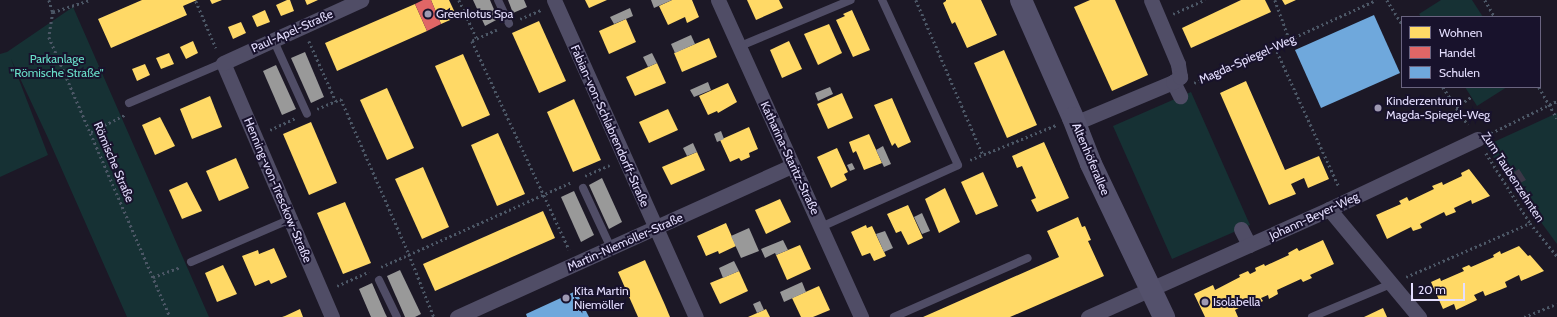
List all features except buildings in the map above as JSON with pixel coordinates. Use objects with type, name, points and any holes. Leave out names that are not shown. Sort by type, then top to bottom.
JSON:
[{"type":"street","name":"Paul-Apel-Straße","points":[[223,63],[361,0]]},
{"type":"street","name":"Katharina-Staritz-Straße","points":[[718,0],[792,166],[822,227],[861,317]]},
{"type":"street","name":"Altenhöferallee","points":[[1021,0],[1065,124],[1091,164],[1164,317]]},
{"type":"street","points":[[1152,0],[1178,64],[1176,79],[1180,96]]},
{"type":"street","name":"Fabian-von-Schlabrendorff-Straße","points":[[555,2],[696,317]]},
{"type":"street","name":"Henning-von-Tresckow-Straße","points":[[223,63],[332,317]]},
{"type":"street","points":[[1065,124],[1176,79]]},
{"type":"street","name":"Johann-Beyer-Weg","points":[[1088,317],[1149,288],[1346,202],[1477,139]]},
{"type":"street","name":"Martin-Niemöller-Straße","points":[[457,317],[792,166]]},
{"type":"street","points":[[1330,209],[1419,317]]},
{"type":"street","points":[[1241,229],[1249,245]]},
{"type":"lane","points":[[498,0],[509,24]]},
{"type":"lane","points":[[738,47],[851,0]]},
{"type":"lane","points":[[822,227],[958,165],[882,0]]},
{"type":"lane","points":[[273,39],[307,114]]},
{"type":"lane","points":[[129,103],[223,63]]},
{"type":"lane","points":[[583,188],[611,248]]},
{"type":"lane","points":[[191,262],[290,219]]},
{"type":"lane","points":[[894,317],[1028,258]]},
{"type":"lane","points":[[380,280],[397,317]]},
{"type":"lane","points":[[1312,317],[1391,284]]},
{"type":"path","points":[[49,0],[53,12],[73,7],[90,0]]},
{"type":"path","points":[[459,0],[477,39]]},
{"type":"path","points":[[916,0],[983,155]]},
{"type":"path","points":[[1160,20],[1204,0]]},
{"type":"path","points":[[1274,0],[1290,40]]},
{"type":"path","name":"Magda-Spiegel-Weg","points":[[1176,79],[1193,84],[1376,0]]},
{"type":"path","points":[[1387,0],[1401,22]]},
{"type":"path","points":[[1485,0],[1494,16]]},
{"type":"path","points":[[196,1],[223,63]]},
{"type":"path","points":[[555,2],[472,41],[576,264]]},
{"type":"path","name":"Römische Straße","points":[[53,12],[49,37],[170,317]]},
{"type":"path","points":[[302,26],[336,101]]},
{"type":"path","points":[[1275,47],[1346,202]]},
{"type":"path","name":"Zum Taubenzehnten","points":[[1444,88],[1530,223],[1557,256]]},
{"type":"path","points":[[1540,88],[1557,118]]},
{"type":"path","points":[[1456,107],[1471,97]]},
{"type":"path","points":[[254,136],[341,98],[409,254],[434,317]]},
{"type":"path","points":[[1477,139],[1502,129],[1557,101]]},
{"type":"path","points":[[91,132],[129,113],[129,103]]},
{"type":"path","points":[[958,165],[1065,124]]},
{"type":"path","points":[[322,293],[625,158]]},
{"type":"path","points":[[1391,284],[1530,223]]},
{"type":"path","points":[[153,277],[191,262]]},
{"type":"path","points":[[1524,317],[1557,304]]},
{"type":"green space","points":[[1441,0],[1472,0],[1482,16],[1420,16],[1419,14]]},
{"type":"green space","name":"Parkanlage \"Römische Straße\"","points":[[73,7],[209,317],[127,317],[48,138],[11,59],[48,155],[0,177],[0,54],[7,52]]},
{"type":"green space","points":[[1466,88],[1505,88],[1477,106]]},
{"type":"green space","points":[[1191,92],[1250,225],[1172,259],[1113,126]]},
{"type":"green space","points":[[1557,113],[1557,244],[1485,146]]},
{"type":"place","name":"Greenlotus Spa","points":[[428,14]]},
{"type":"place","name":"Kinderzentrum Magda-Spiegel-Weg","points":[[1378,108]]},
{"type":"place","name":"Kita Martin Niemöller","points":[[566,298]]},
{"type":"place","name":"Isolabella","points":[[1205,302]]}]
